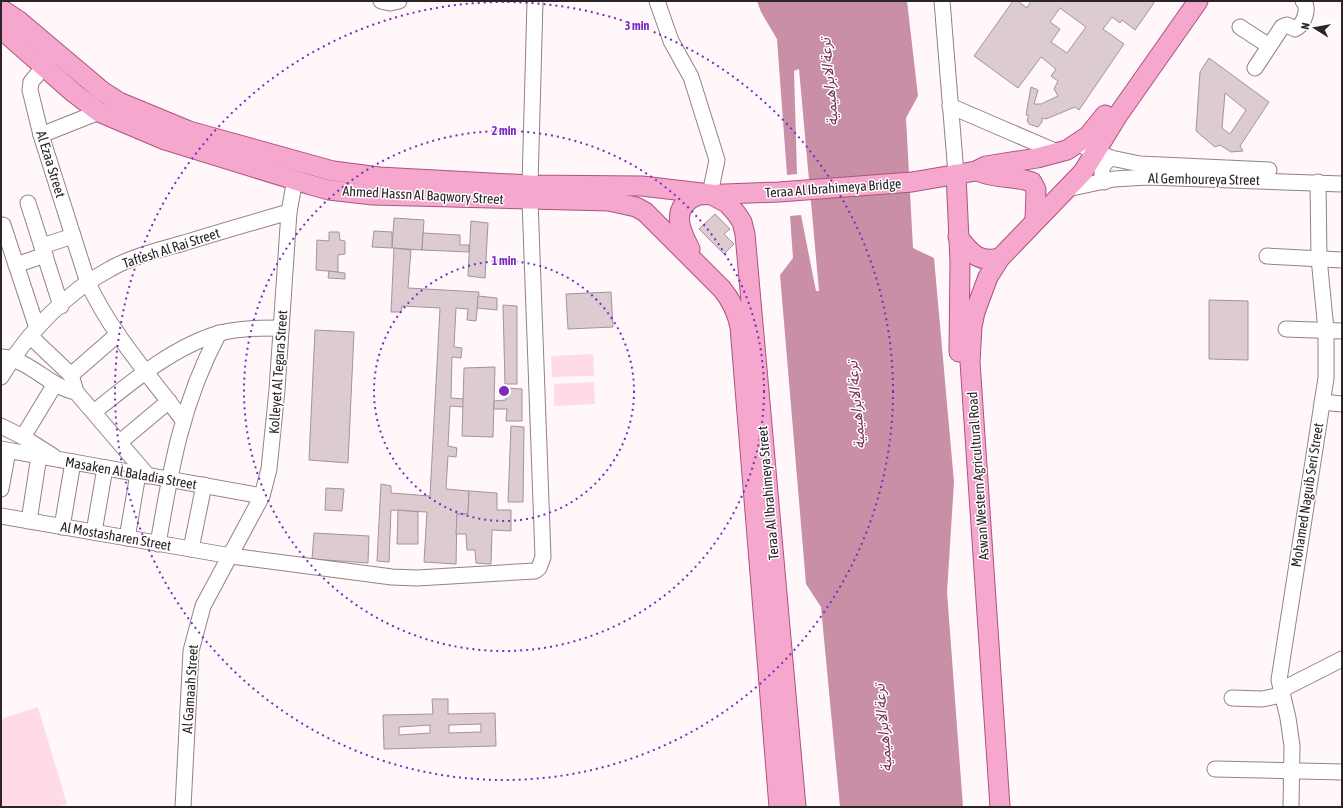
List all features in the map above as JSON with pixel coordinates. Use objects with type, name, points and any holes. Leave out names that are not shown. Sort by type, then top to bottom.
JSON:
[{"type":"main road","points":[[1081,151],[1095,128],[1183,1]]},
{"type":"main road","points":[[956,174],[976,171],[986,166],[1081,151],[1198,1]]},
{"type":"main road","name":"Ahmed Hassn Al Baqwory Street","points":[[3,23],[44,66],[99,112],[165,140],[329,190],[373,195],[530,193],[642,186],[710,194]]},
{"type":"main road","name":"Ahmed Hassn Al Baqwory Street","points":[[3,23],[57,53],[102,91],[119,102],[189,131],[334,171],[609,201],[636,207],[654,219],[697,263]]},
{"type":"main road","name":"Aswan Western Agricultural Road","points":[[1000,805],[970,362],[972,327],[975,312],[988,277],[1000,258],[1082,172],[1081,151]]},
{"type":"main road","points":[[329,190],[334,171]]},
{"type":"main road","points":[[976,171],[987,175],[1022,179],[1032,182],[1036,190],[1035,220]]},
{"type":"main road","name":"Teraa Al Ibrahimeya Bridge","points":[[710,194],[779,192],[912,182],[956,174]]},
{"type":"main road","name":"Aswan Western Agricultural Road","points":[[956,174],[960,262],[959,364],[1000,805]]},
{"type":"main road","points":[[697,263],[681,232],[679,223],[680,214],[683,206],[689,199],[698,195],[710,194]]},
{"type":"main road","name":"Teraa Al Ibrahimeya Street","points":[[710,194],[727,203],[736,213],[742,222],[745,234],[779,807]]},
{"type":"main road","points":[[958,237],[971,252],[979,258],[989,260],[1000,258]]},
{"type":"main road","name":"Teraa Al Ibrahimeya Street","points":[[697,263],[731,300],[737,313],[740,328],[761,490],[796,807]]},
{"type":"street","points":[[381,1],[390,3],[399,1]]},
{"type":"street","points":[[530,193],[534,1]]},
{"type":"street","points":[[657,1],[671,41],[691,77],[717,160],[710,194]]},
{"type":"street","points":[[942,1],[956,174]]},
{"type":"street","points":[[1255,68],[1283,26],[1288,26],[1295,29],[1299,28],[1307,12],[1306,4],[1303,1]]},
{"type":"street","points":[[1240,27],[1269,46]]},
{"type":"street","name":"Al Ezaa Street","points":[[57,53],[31,82],[30,87],[41,135],[88,283],[95,299],[118,334],[183,420]]},
{"type":"street","name":"Al Gemhoureya Street","points":[[950,106],[1081,151],[1161,165],[1342,174]]},
{"type":"street","points":[[41,135],[99,112]]},
{"type":"street","points":[[1081,151],[1102,167],[1101,171],[1104,182]]},
{"type":"street","name":"Al Gemhoureya Street","points":[[1070,186],[1148,177],[1342,184]]},
{"type":"street","name":"Kolleyet Al Tegara Street","points":[[231,556],[262,496],[269,469],[290,212],[295,179]]},
{"type":"street","name":"Mohamed Naguib Seri Street","points":[[1291,807],[1291,733],[1281,692],[1280,669],[1326,378],[1326,330],[1319,258],[1318,182]]},
{"type":"street","name":"Al Mostasharen Street","points":[[1,516],[231,556],[392,577],[535,571],[542,564],[543,557],[530,193]]},
{"type":"street","points":[[28,203],[61,306]]},
{"type":"street","name":"Taftesh Al Rai Street","points":[[1,377],[7,357],[61,306],[88,283],[109,269],[136,257],[290,212]]},
{"type":"street","points":[[3,225],[16,265],[33,332],[71,375],[76,392],[120,442],[143,475],[127,538]]},
{"type":"street","points":[[16,265],[73,236]]},
{"type":"street","points":[[1267,256],[1342,260]]},
{"type":"street","points":[[94,412],[146,371],[197,342],[219,333],[253,328],[281,328]]},
{"type":"street","points":[[1286,329],[1342,331]]},
{"type":"street","points":[[158,544],[169,479],[183,420],[198,376],[219,333]]},
{"type":"street","points":[[71,375],[118,334]]},
{"type":"street","points":[[7,357],[65,390],[76,392]]},
{"type":"street","points":[[23,437],[55,384]]},
{"type":"street","points":[[120,442],[169,401]]},
{"type":"street","points":[[1322,402],[1342,404]]},
{"type":"street","points":[[1,426],[23,437],[57,459]]},
{"type":"street","points":[[1,489],[4,450]]},
{"type":"street","name":"Masaken Al Baladia Street","points":[[4,450],[262,496]]},
{"type":"street","points":[[29,521],[39,456]]},
{"type":"street","points":[[62,527],[73,462]]},
{"type":"street","points":[[94,532],[105,468]]},
{"type":"street","points":[[190,549],[204,485]]},
{"type":"street","name":"Al Gamaah Street","points":[[183,807],[191,651],[203,606],[231,556]]},
{"type":"street","points":[[1232,698],[1262,699],[1281,692],[1342,660]]},
{"type":"street","points":[[1215,769],[1342,772]]},
{"type":"shaded area","points":[[593,354],[594,376],[552,377],[551,356]]},
{"type":"shaded area","points":[[594,382],[595,404],[554,406],[554,384]]},
{"type":"shaded area","points":[[38,707],[67,804],[56,807],[1,807],[1,719]]},
{"type":"water","name":"ترعة الابراهيمية","points":[[757,1],[907,1],[918,96],[906,118],[913,248],[934,258],[954,482],[947,592],[963,807],[840,807],[821,607],[806,584],[780,275],[793,258],[790,216],[801,215],[816,291],[819,291],[799,69],[794,71],[797,174],[787,175],[777,39],[761,12]]},
{"type":"building","points":[[1013,1],[1018,1],[1027,8],[1031,1],[1152,1],[1154,3],[1135,30],[1122,20],[1120,23],[1112,17],[1103,29],[1124,44],[1079,110],[1075,107],[1046,119],[1042,118],[1042,122],[1038,127],[1029,124],[1027,120],[1029,116],[1026,115],[1031,87],[1038,90],[1034,104],[1041,104],[1058,96],[1054,89],[1058,81],[1051,76],[1056,69],[1041,57],[1018,88],[974,56]],"holes":[[[1060,8],[1086,27],[1067,53],[1051,42],[1060,29],[1050,22]]]},
{"type":"building","points":[[1209,58],[1269,102],[1240,146],[1243,151],[1231,152],[1220,145],[1215,147],[1196,131],[1200,72]],"holes":[[[1225,93],[1246,110],[1230,134],[1222,128]]]},
{"type":"building","points":[[715,214],[730,229],[724,234],[734,244],[724,254],[699,229]]},
{"type":"building","points":[[394,218],[424,220],[422,250],[392,248]]},
{"type":"building","points":[[471,221],[488,223],[485,278],[468,276]]},
{"type":"building","points":[[374,231],[392,232],[392,248],[372,247]]},
{"type":"building","points":[[329,232],[339,232],[340,240],[345,241],[345,254],[338,255],[338,272],[316,270],[317,240],[329,241]]},
{"type":"building","points":[[423,233],[460,235],[460,245],[469,245],[469,252],[422,250]]},
{"type":"building","points":[[394,248],[411,250],[408,288],[479,292],[476,321],[467,320],[468,309],[456,308],[454,347],[462,348],[461,358],[452,357],[451,398],[464,399],[464,407],[450,406],[448,446],[457,448],[456,457],[448,456],[446,489],[469,491],[468,514],[457,514],[456,564],[424,562],[427,512],[391,510],[389,562],[377,561],[381,484],[391,486],[391,493],[430,496],[440,308],[402,306],[401,312],[391,312]]},
{"type":"building","points":[[329,271],[345,273],[345,279],[328,278]]},
{"type":"building","points":[[611,292],[613,327],[568,329],[566,294]]},
{"type":"building","points":[[478,296],[497,298],[497,310],[477,308]]},
{"type":"building","points":[[1209,300],[1248,301],[1248,360],[1209,359]]},
{"type":"building","points":[[503,305],[517,306],[517,384],[505,384]]},
{"type":"building","points":[[315,330],[354,332],[348,463],[309,460]]},
{"type":"building","points":[[495,367],[493,437],[462,436],[464,368]]},
{"type":"building","points":[[506,388],[522,389],[522,421],[506,421],[507,409],[494,409],[494,401],[506,400]]},
{"type":"building","points":[[511,426],[524,427],[523,502],[508,502]]},
{"type":"building","points":[[326,488],[344,489],[342,511],[325,510]]},
{"type":"building","points":[[469,491],[497,493],[497,510],[511,510],[511,531],[492,530],[491,564],[476,563],[475,550],[467,550],[466,534],[456,534],[457,514],[468,514]]},
{"type":"building","points":[[398,510],[418,512],[418,544],[397,544]]},
{"type":"building","points":[[314,533],[369,536],[368,563],[312,559]]},
{"type":"building","points":[[432,699],[448,699],[448,714],[495,713],[496,746],[384,749],[383,715],[433,714]],"holes":[[[481,724],[481,732],[449,733],[449,725]],[[430,725],[430,733],[399,735],[399,727]]]}]
